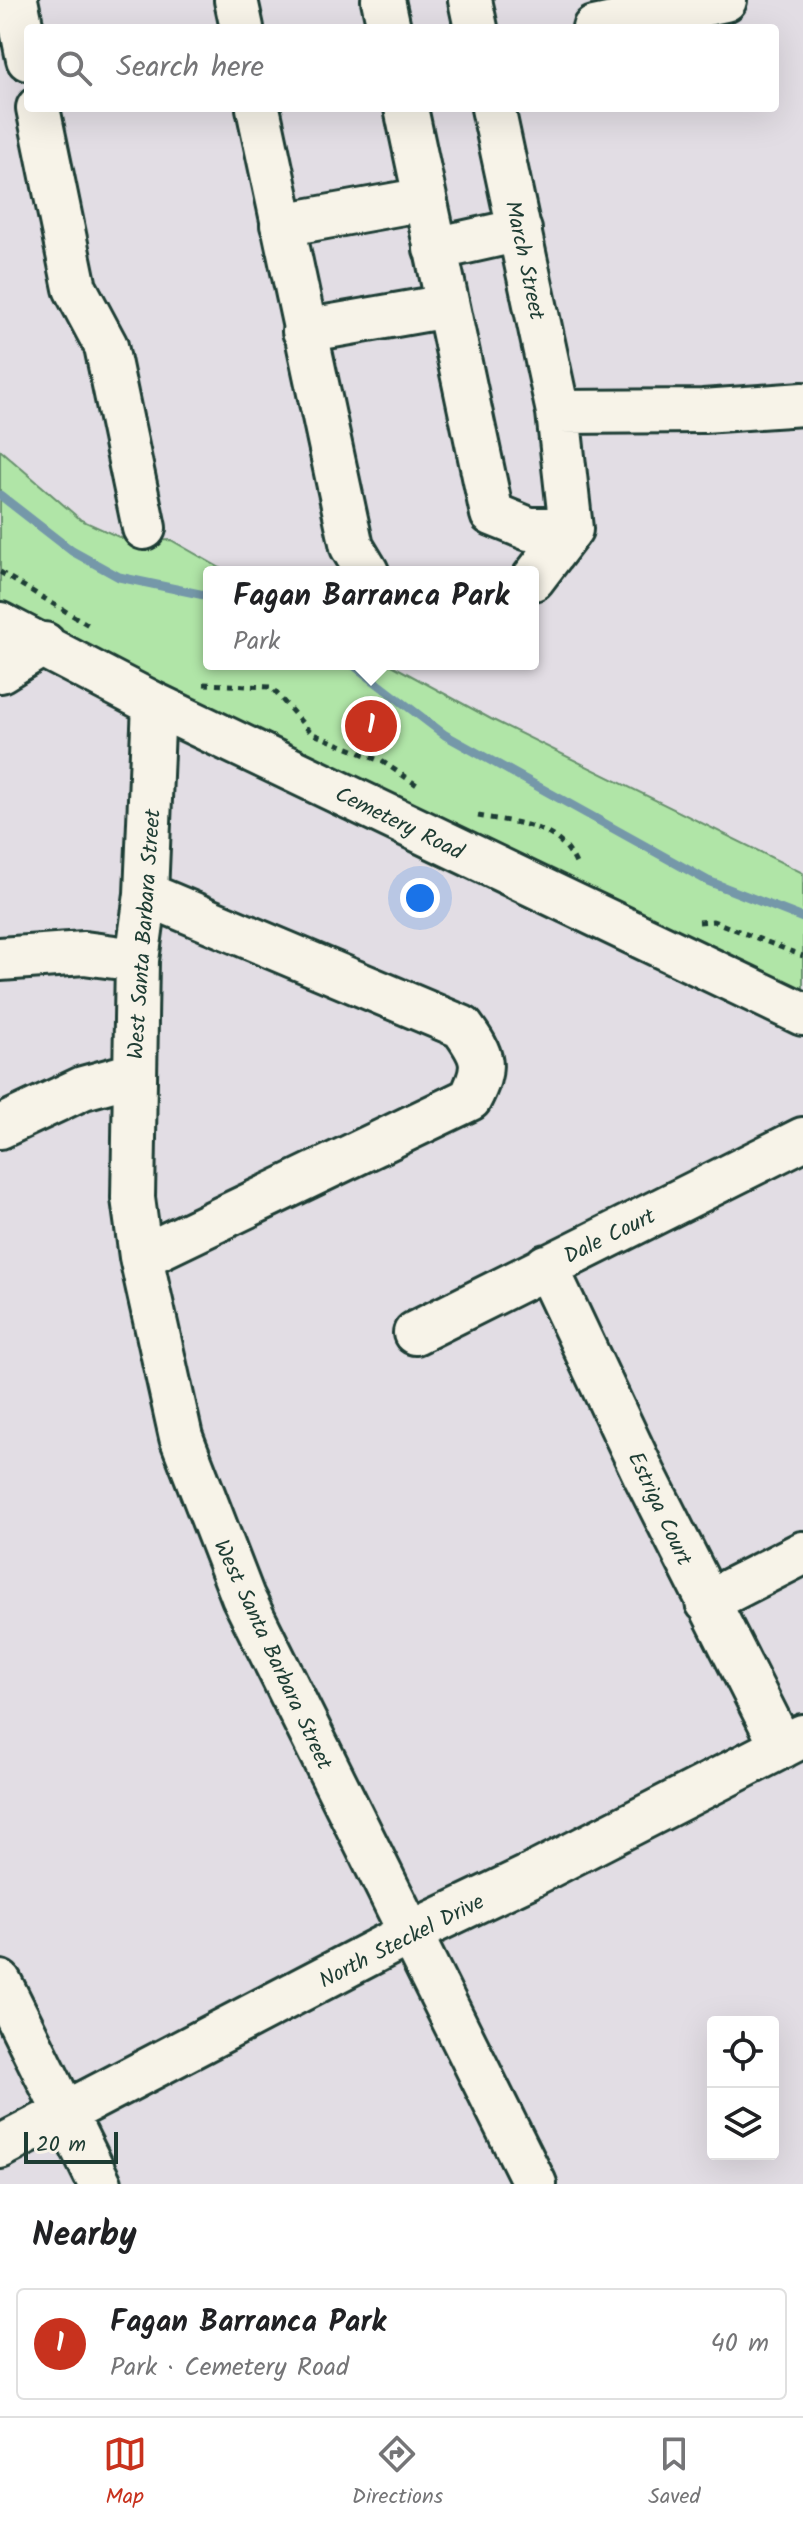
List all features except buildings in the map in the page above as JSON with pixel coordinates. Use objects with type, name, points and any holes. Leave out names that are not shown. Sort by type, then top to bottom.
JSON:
[{"type":"street","points":[[16,0],[24,39]]},
{"type":"street","points":[[236,0],[241,24]]},
{"type":"street","points":[[383,0],[388,24]]},
{"type":"street","points":[[470,0],[475,24]]},
{"type":"street","points":[[613,24],[725,0]]},
{"type":"street","points":[[39,112],[75,288],[106,346],[144,528]]},
{"type":"street","points":[[259,112],[352,547],[363,566]]},
{"type":"street","points":[[407,112],[492,514],[529,529],[571,529]]},
{"type":"street","name":"March Street","points":[[494,112],[558,412],[571,529]]},
{"type":"street","points":[[282,225],[425,199]]},
{"type":"street","points":[[435,249],[520,230]]},
{"type":"street","points":[[304,331],[447,306]]},
{"type":"street","points":[[558,412],[703,411],[803,404]]},
{"type":"street","points":[[539,571],[571,529]]},
{"type":"street","name":"Cemetery Road","points":[[0,624],[44,644],[154,704],[803,1014]]},
{"type":"street","points":[[0,671],[44,644]]},
{"type":"street","name":"West Santa Barbara Street","points":[[154,704],[146,894],[137,960],[133,1198],[141,1257],[181,1437],[243,1597],[535,2184]]},
{"type":"street","points":[[141,1257],[470,1099],[482,1075],[480,1051],[462,1027],[146,894]]},
{"type":"street","points":[[0,959],[84,953],[137,960]]},
{"type":"street","points":[[0,1127],[83,1088],[134,1074]]},
{"type":"street","name":"Dale Court","points":[[415,1333],[803,1139]]},
{"type":"street","name":"Estriga Court","points":[[546,1266],[707,1602],[793,1742]]},
{"type":"street","points":[[707,1602],[803,1553]]},
{"type":"street","name":"North Steckel Drive","points":[[0,2147],[408,1934],[793,1742]]},
{"type":"street","points":[[0,1982],[100,2184]]},
{"type":"path","points":[[0,572],[102,633]]},
{"type":"path","points":[[194,679],[207,685],[271,687],[311,733],[383,762],[432,795]]},
{"type":"path","points":[[471,814],[547,829],[573,856],[577,868]]},
{"type":"path","points":[[684,922],[713,921],[803,956]]},
{"type":"green space","points":[[0,450],[81,520],[130,542],[171,540],[216,566],[203,566],[203,670],[401,670],[491,719],[803,873],[803,1000],[0,610]]},
{"type":"waterway","points":[[0,495],[72,551],[119,577],[203,595]]},
{"type":"waterway","points":[[360,670],[445,735],[708,881],[803,918]]},
{"type":"place","name":"Fagan Barranca Park","points":[[371,726]]}]
